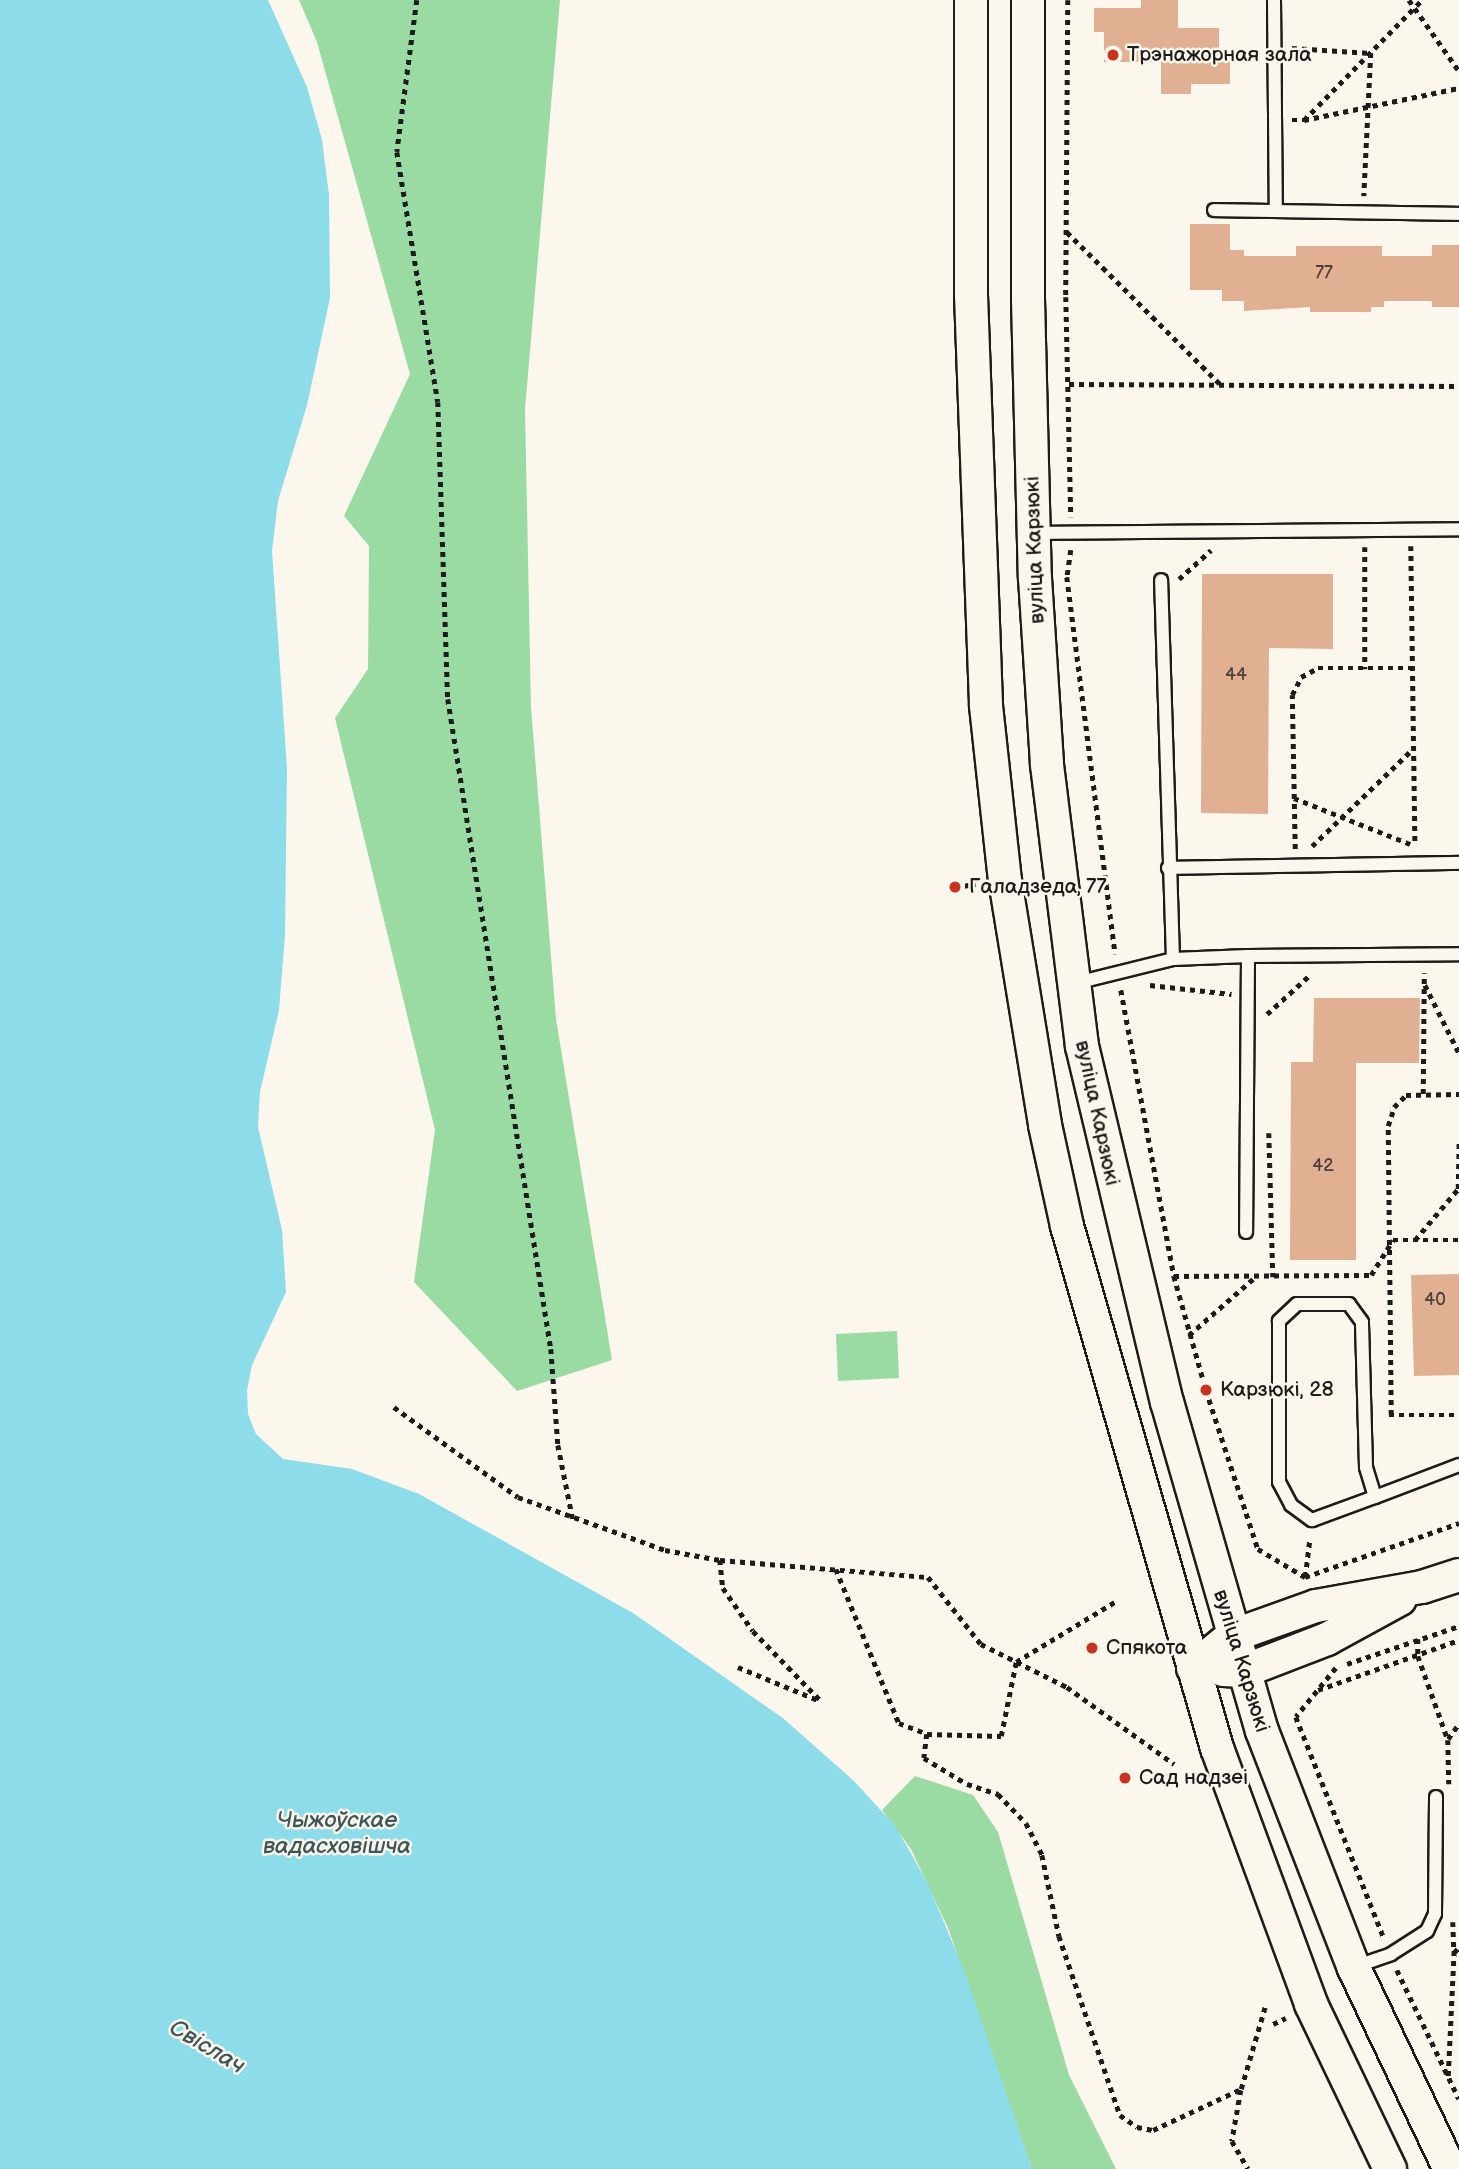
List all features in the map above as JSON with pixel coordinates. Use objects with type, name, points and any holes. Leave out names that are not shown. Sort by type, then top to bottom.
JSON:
[{"type":"street","points":[[971,0],[971,295],[979,580],[1005,880],[1067,1226],[1217,1748],[1311,2004],[1390,2169]]},
{"type":"street","name":"вуліца Карзюкі","points":[[1028,0],[1033,533],[1046,765],[1072,984],[1128,1252],[1232,1636],[1273,1763],[1354,1968],[1450,2169]]},
{"type":"street","points":[[1193,1668],[1232,1636],[1316,1606],[1422,1587],[1459,1575]]},
{"type":"street","points":[[1193,1668],[1244,1671],[1327,1639],[1422,1587]]},
{"type":"lane","points":[[1274,0],[1276,211]]},
{"type":"lane","points":[[1214,210],[1459,214]]},
{"type":"lane","points":[[1033,533],[1459,529]]},
{"type":"lane","points":[[1166,579],[1168,868],[1173,960]]},
{"type":"lane","points":[[1168,868],[1459,863]]},
{"type":"lane","points":[[1072,984],[1173,960],[1248,956],[1459,954]]},
{"type":"lane","points":[[1245,1232],[1248,956]]},
{"type":"lane","points":[[1374,1497],[1366,1467],[1362,1322],[1349,1304],[1297,1304],[1279,1321],[1279,1482],[1291,1505],[1312,1520],[1374,1497],[1459,1465]]},
{"type":"lane","points":[[1354,1968],[1391,1954],[1427,1931],[1435,1914],[1436,1797]]},
{"type":"path","points":[[417,0],[397,152],[438,402],[448,699],[551,1349],[558,1445],[573,1520]]},
{"type":"path","points":[[1068,0],[1066,232],[1071,533],[1066,577],[1118,972],[1174,1276],[1189,1335],[1258,1549],[1305,1577]]},
{"type":"path","points":[[1409,0],[1459,71]]},
{"type":"path","points":[[1304,120],[1422,0]]},
{"type":"path","points":[[1274,46],[1371,53]]},
{"type":"path","points":[[1363,212],[1371,53]]},
{"type":"path","points":[[1275,120],[1304,120],[1459,88]]},
{"type":"path","points":[[1066,232],[1221,385]]},
{"type":"path","points":[[1069,384],[1459,386]]},
{"type":"path","points":[[1412,529],[1415,848]]},
{"type":"path","points":[[1365,544],[1365,669]]},
{"type":"path","points":[[1166,579],[1171,587],[1216,545]]},
{"type":"path","points":[[1295,850],[1292,695],[1301,677],[1318,668],[1413,668]]},
{"type":"path","points":[[1309,849],[1413,748]]},
{"type":"path","points":[[1294,798],[1426,851]]},
{"type":"path","points":[[1402,851],[1415,848]]},
{"type":"path","points":[[1282,850],[1322,850]]},
{"type":"path","points":[[1410,968],[1436,968]]},
{"type":"path","points":[[1423,1094],[1424,968]]},
{"type":"path","points":[[1142,984],[1175,991],[1265,995],[1265,1017],[1315,970]]},
{"type":"path","points":[[1424,982],[1459,1053]]},
{"type":"path","points":[[1121,986],[1131,985]]},
{"type":"path","points":[[1391,1415],[1393,1240],[1388,1126],[1394,1107],[1406,1095],[1459,1094]]},
{"type":"path","points":[[1268,1126],[1273,1277]]},
{"type":"path","points":[[1415,1240],[1458,1190],[1459,1139]]},
{"type":"path","points":[[1174,1276],[1254,1278],[1371,1275],[1393,1240]]},
{"type":"path","points":[[1393,1240],[1459,1240]]},
{"type":"path","points":[[1189,1335],[1254,1278]]},
{"type":"path","points":[[394,1407],[518,1497],[573,1520],[665,1550],[720,1560],[928,1577],[981,1644],[1067,1686],[1174,1764]]},
{"type":"path","points":[[1364,1413],[1459,1415]]},
{"type":"path","points":[[1305,1577],[1312,1520]]},
{"type":"path","points":[[1305,1577],[1459,1523]]},
{"type":"path","points":[[720,1560],[723,1588],[753,1631],[821,1701],[738,1667]]},
{"type":"path","points":[[836,1569],[900,1723],[927,1734],[1001,1736],[1016,1662],[1118,1600]]},
{"type":"path","points":[[1333,1812],[1296,1717],[1336,1667],[1459,1626]]},
{"type":"path","points":[[1418,1639],[1418,1656],[1448,1740],[1459,1723]]},
{"type":"path","points":[[1318,1690],[1459,1640]]},
{"type":"path","points":[[927,1734],[924,1758],[967,1784],[998,1794],[1026,1823],[1042,1855],[1059,1936],[1120,2115],[1137,2127],[1153,2130],[1241,2089]]},
{"type":"path","points":[[1448,2077],[1454,1949]]},
{"type":"path","points":[[1248,2169],[1232,2141],[1241,2089],[1265,2007]]},
{"type":"green space","points":[[299,0],[560,0],[525,409],[531,707],[556,1019],[612,1360],[517,1391],[414,1282],[435,1130],[335,718],[368,669],[369,546],[344,516],[410,374],[317,42]]},
{"type":"green space","points":[[897,1331],[899,1378],[838,1381],[836,1334]]},
{"type":"green space","points":[[915,1776],[973,1795],[998,1832],[1069,2075],[1116,2169],[1032,2169],[948,1928],[911,1849],[882,1810]]},
{"type":"water","name":"Чыжоўскае вадасховішча","points":[[0,0],[268,0],[307,87],[322,140],[329,195],[330,298],[307,405],[278,501],[272,551],[287,768],[285,935],[279,1010],[260,1092],[258,1127],[282,1230],[286,1292],[252,1365],[247,1390],[248,1414],[256,1434],[283,1459],[352,1469],[419,1494],[633,1613],[784,1719],[854,1781],[896,1827],[928,1884],[965,1973],[1032,2169],[0,2169]]},
{"type":"building","points":[[1141,0],[1178,0],[1178,28],[1219,28],[1219,55],[1230,55],[1230,84],[1191,84],[1191,94],[1161,94],[1161,62],[1104,62],[1104,32],[1094,32],[1094,8],[1141,8]]},
{"type":"building","points":[[1190,224],[1230,224],[1230,250],[1244,250],[1244,256],[1296,256],[1296,246],[1382,246],[1382,256],[1432,256],[1432,245],[1459,245],[1459,307],[1432,307],[1432,301],[1384,301],[1384,307],[1371,307],[1371,312],[1310,312],[1310,307],[1244,311],[1244,301],[1222,301],[1222,290],[1190,290]]},
{"type":"building","points":[[1202,574],[1333,574],[1333,649],[1269,648],[1268,814],[1201,813]]},
{"type":"building","points":[[1314,998],[1420,998],[1419,1063],[1356,1063],[1356,1260],[1290,1260],[1291,1062],[1313,1062]]},
{"type":"building","points":[[1459,1274],[1459,1375],[1414,1376],[1411,1275]]},
{"type":"place","name":"Трэнажорная зала","points":[[1113,55]]},
{"type":"place","name":"Галадзеда, 77","points":[[955,887]]},
{"type":"place","name":"Карзюкі, 28","points":[[1206,1390]]},
{"type":"place","name":"Спякота","points":[[1092,1648]]},
{"type":"place","name":"Сад надзеі","points":[[1125,1778]]},
{"type":"water label","name":"Свіслач","points":[[207,2047]]}]
